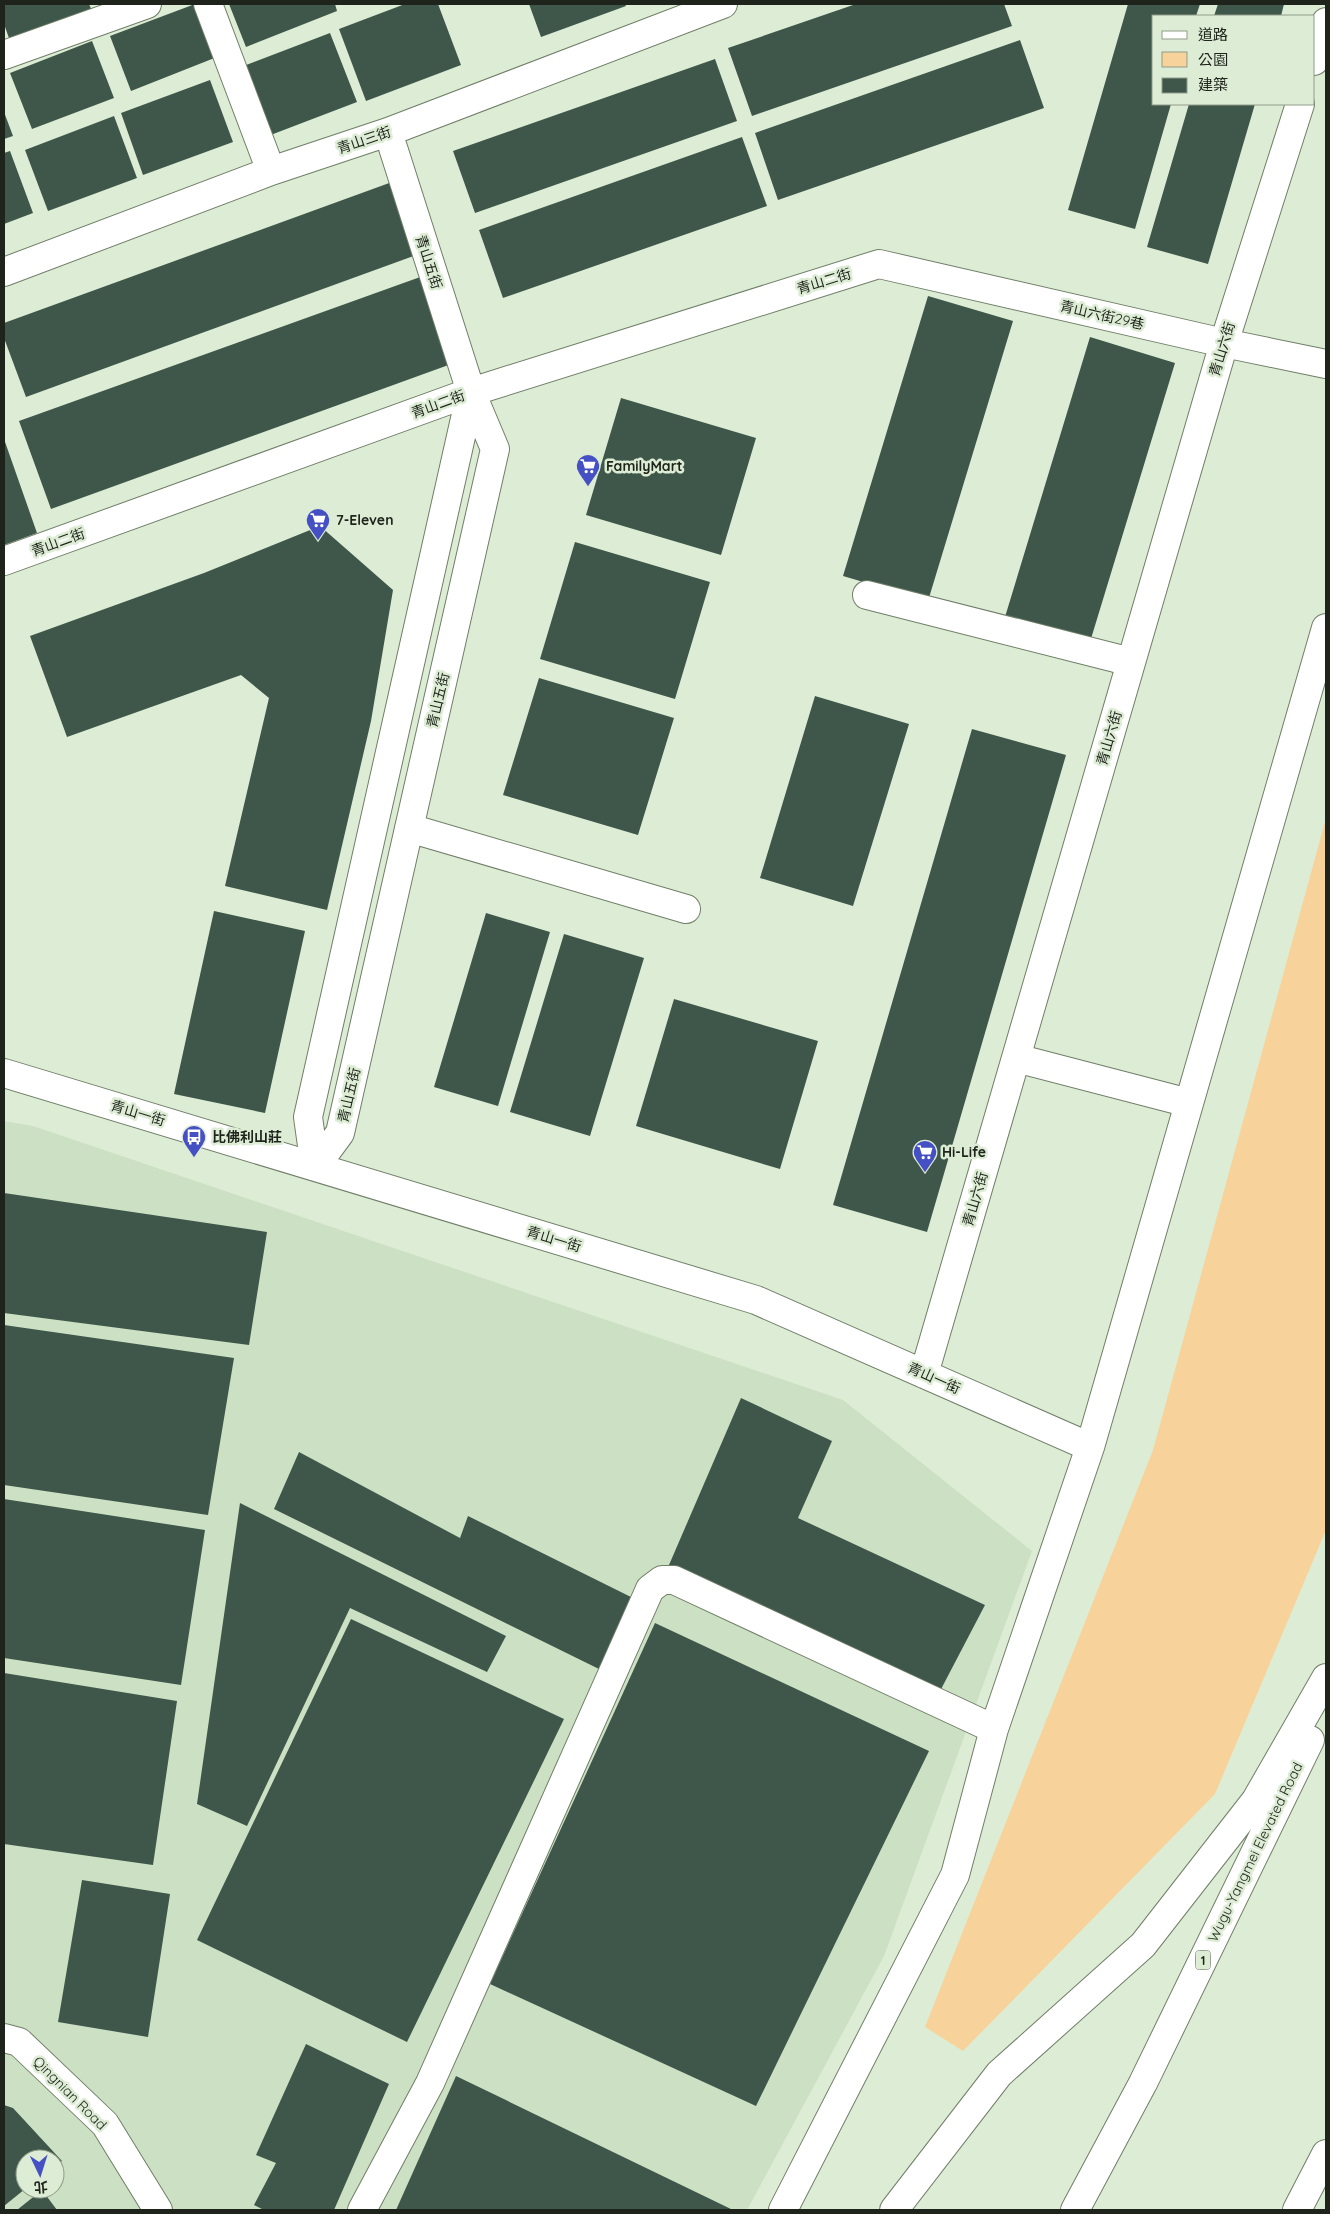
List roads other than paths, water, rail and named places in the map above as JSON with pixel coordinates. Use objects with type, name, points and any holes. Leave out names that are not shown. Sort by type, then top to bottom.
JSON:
[{"type":"main road","points":[[4,55],[148,4]]},
{"type":"main road","points":[[208,4],[271,171]]},
{"type":"main road","name":"青山三街","points":[[4,272],[271,171],[388,132],[723,4]]},
{"type":"main road","points":[[1315,58],[1326,22]]},
{"type":"main road","name":"青山六街","points":[[924,1374],[1224,343],[1300,105]]},
{"type":"main road","name":"青山五街","points":[[315,1167],[340,1133],[495,449],[471,392],[388,132]]},
{"type":"main road","name":"青山六街29巷","points":[[879,264],[1224,343],[1326,364]]},
{"type":"main road","name":"青山二街","points":[[4,561],[471,392],[879,264]]},
{"type":"main road","points":[[315,1167],[308,1117],[471,392]]},
{"type":"main road","points":[[866,595],[1131,662]]},
{"type":"main road","points":[[783,2210],[955,1875],[994,1730],[1090,1447],[1326,628]]},
{"type":"main road","points":[[410,828],[686,909]]},
{"type":"main road","points":[[1016,1058],[1189,1103]]},
{"type":"main road","name":"青山一街","points":[[4,1073],[756,1300],[1090,1447]]},
{"type":"main road","points":[[362,2210],[430,2083],[650,1589],[662,1580],[674,1580],[994,1730]]},
{"type":"main road","points":[[894,2210],[999,2074],[1143,1945],[1256,1800],[1326,1678]]},
{"type":"main road","name":"Wugu-Yangmei Elevated Road","points":[[1075,2210],[1143,2082],[1326,1707]]},
{"type":"main road","name":"Qingnian Road","points":[[4,2038],[19,2042],[104,2124],[158,2210]]},
{"type":"main road","points":[[1297,2210],[1326,2154]]},
{"type":"place","name":"FamilyMart","points":[[588,487]]},
{"type":"place","name":"7-Eleven","points":[[318,541]]},
{"type":"place","name":"比佛利山莊","points":[[194,1158]]},
{"type":"place","name":"Hi-Life","points":[[925,1173]]}]
